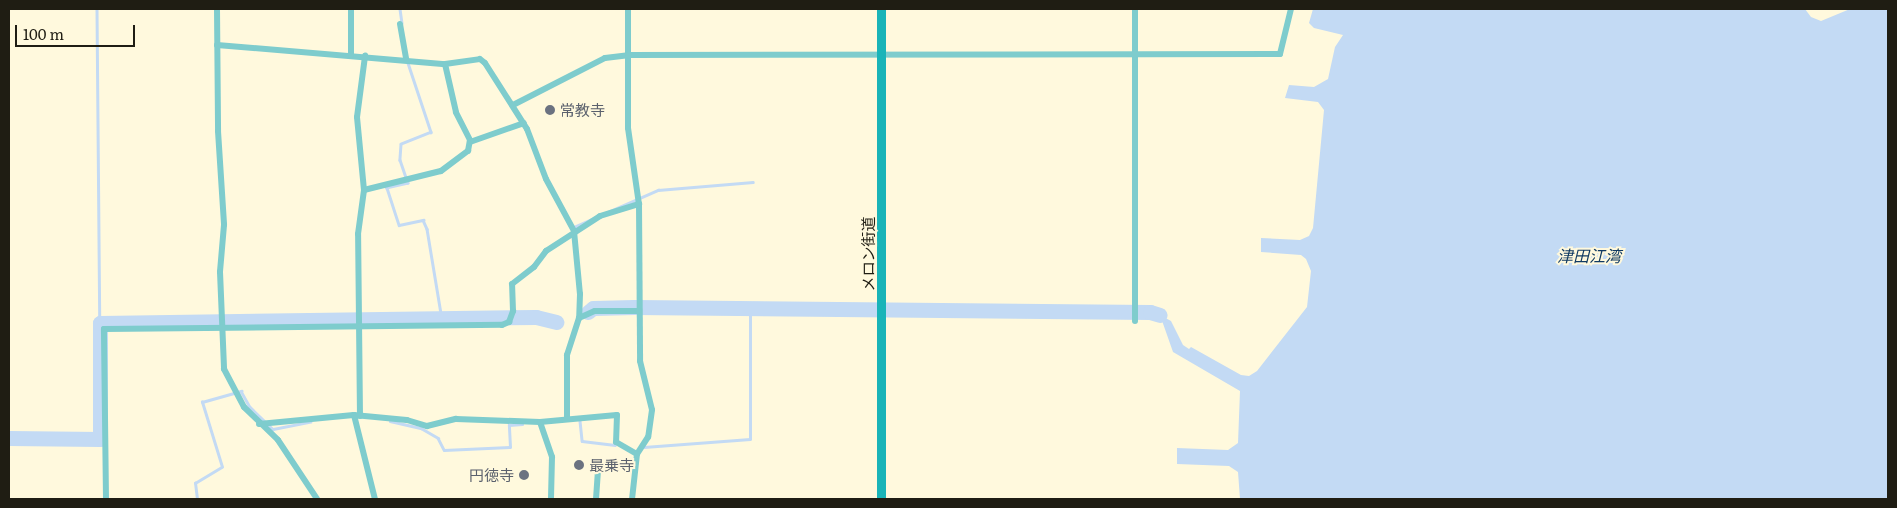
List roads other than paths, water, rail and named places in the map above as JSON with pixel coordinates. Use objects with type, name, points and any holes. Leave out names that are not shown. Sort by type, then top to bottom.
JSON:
[{"type":"street","points":[[217,9],[224,225],[220,318],[224,369],[244,407],[259,424],[278,440],[317,499]]},
{"type":"street","points":[[351,55],[352,9]]},
{"type":"street","points":[[628,9],[628,128],[639,204],[640,361],[652,410],[648,437],[637,454],[632,499]]},
{"type":"street","name":"メロン街道","points":[[881,9],[881,499]]},
{"type":"street","points":[[1135,9],[1135,321]]},
{"type":"street","points":[[513,105],[605,58],[628,55],[1280,54],[1291,9]]},
{"type":"street","points":[[400,24],[406,59]]},
{"type":"street","points":[[217,45],[406,59],[445,64],[480,60],[524,122],[546,178],[574,231],[580,294],[578,318],[567,355],[568,419]]},
{"type":"street","points":[[365,56],[357,116],[364,190],[358,234],[357,415],[375,499]]},
{"type":"street","points":[[364,190],[441,171],[468,151],[470,142],[456,112],[445,64]]},
{"type":"street","points":[[470,142],[524,122]]},
{"type":"street","points":[[106,499],[104,329],[221,328],[359,323],[502,325],[513,311],[512,284],[534,267],[546,251],[574,231],[600,216],[639,204]]},
{"type":"street","points":[[578,318],[595,311],[639,308]]},
{"type":"street","points":[[259,424],[357,415],[407,420],[427,426],[456,419],[540,422],[617,414],[616,442],[637,454]]},
{"type":"street","points":[[540,422],[552,457],[551,499]]},
{"type":"street","points":[[596,499],[598,471]]},
{"type":"water","name":"津田江湾","points":[[1313,9],[1805,9],[1811,17],[1821,21],[1850,9],[1888,9],[1888,499],[1240,499],[1238,472],[1229,466],[1177,464],[1177,448],[1228,450],[1238,443],[1240,391],[1173,352],[1160,315],[1171,321],[1183,345],[1189,349],[1191,347],[1241,375],[1249,376],[1257,371],[1307,307],[1311,271],[1306,259],[1301,255],[1261,252],[1261,238],[1300,240],[1309,236],[1313,228],[1324,110],[1318,102],[1285,98],[1289,85],[1314,87],[1328,79],[1335,47],[1343,35],[1314,28],[1309,23]]},
{"type":"waterway","points":[[97,9],[100,323]]},
{"type":"waterway","points":[[400,9],[402,23]]},
{"type":"waterway","points":[[408,63],[431,132],[401,144],[400,160],[408,183],[387,188],[399,225],[423,220],[427,229],[442,320]]},
{"type":"waterway","points":[[574,227],[658,190],[753,182]]},
{"type":"waterway","points":[[588,312],[593,308],[634,307],[1150,312],[1160,315]]},
{"type":"waterway","points":[[644,447],[750,439],[750,307]]},
{"type":"waterway","points":[[9,438],[100,439],[100,323],[536,317],[556,322]]},
{"type":"waterway","points":[[197,499],[195,483],[222,467],[202,402],[241,391],[250,407],[273,429],[310,422]]},
{"type":"waterway","points":[[390,421],[421,428],[438,438],[444,450],[510,447],[509,425],[522,424]]},
{"type":"waterway","points":[[580,421],[582,441],[615,445]]},
{"type":"place","name":"常教寺","points":[[550,110]]},
{"type":"place","name":"最乗寺","points":[[579,465]]},
{"type":"place","name":"円徳寺","points":[[524,475]]}]
